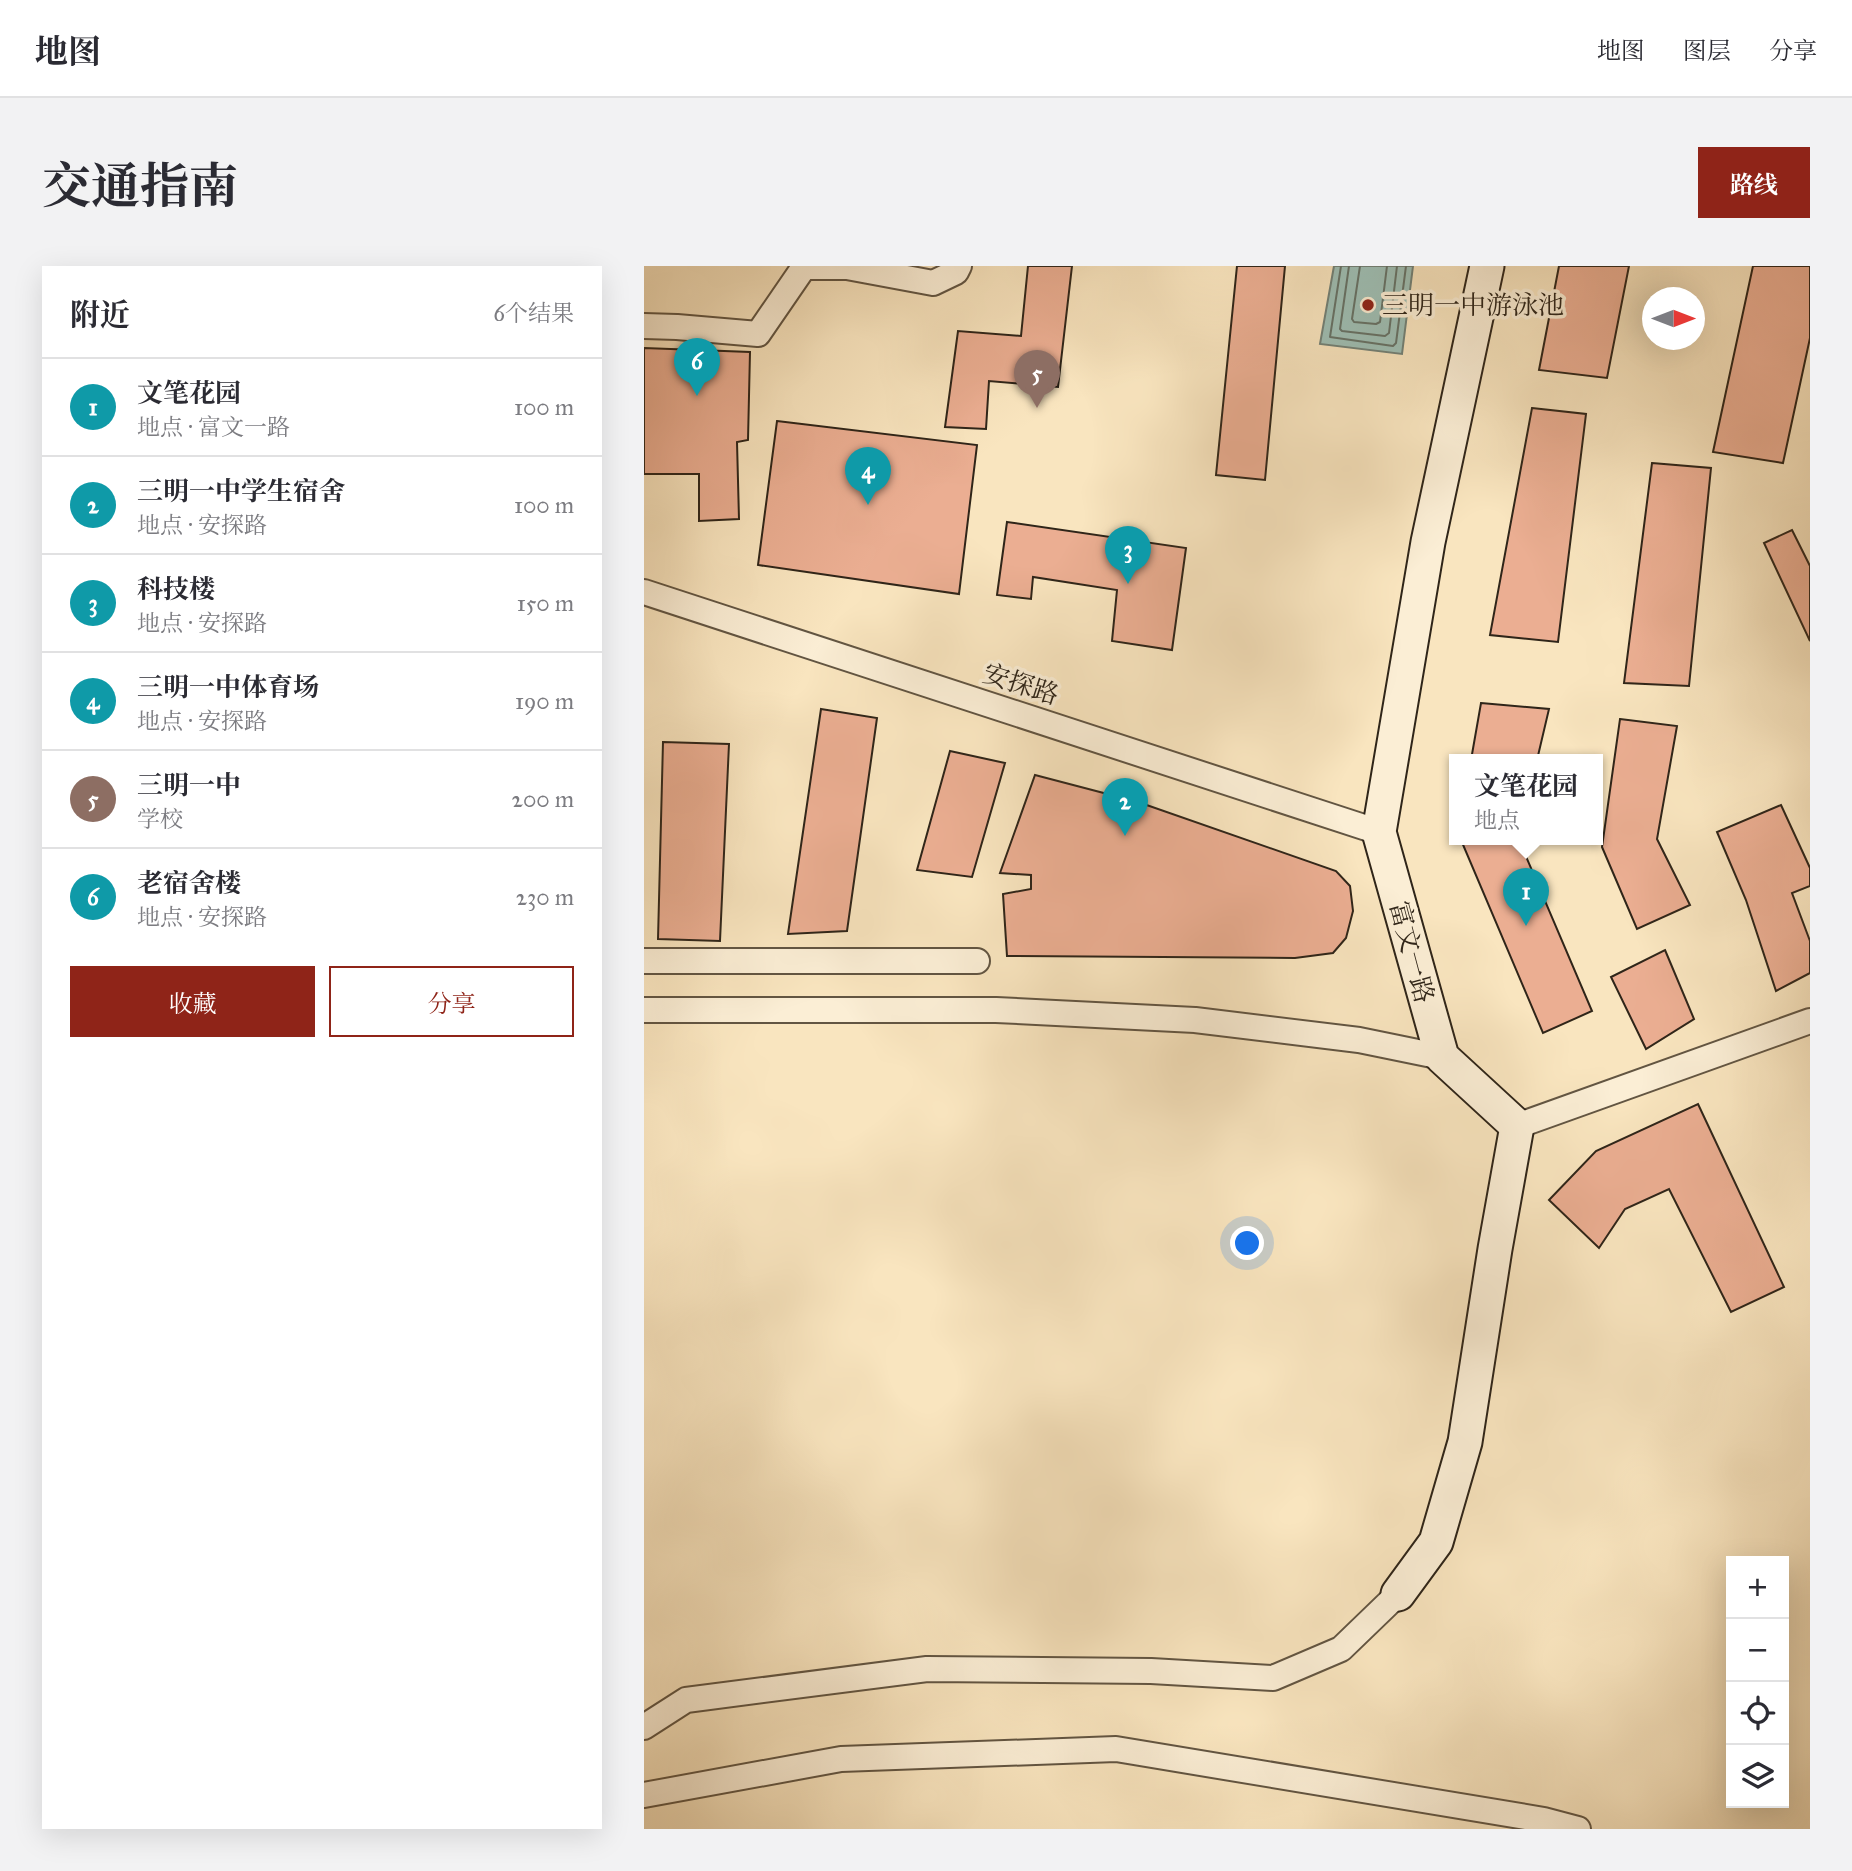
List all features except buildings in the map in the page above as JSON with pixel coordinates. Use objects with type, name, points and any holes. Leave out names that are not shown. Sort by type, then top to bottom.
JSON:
[{"type":"street","points":[[644,326],[758,334],[804,267],[847,267],[933,283],[956,272],[959,266]]},
{"type":"street","name":"富文一路","points":[[1442,1057],[1379,832],[1428,541],[1487,266]]},
{"type":"street","name":"安探路","points":[[644,593],[1379,832]]},
{"type":"street","points":[[644,961],[977,961]]},
{"type":"street","points":[[644,1010],[996,1010],[1195,1020],[1359,1040],[1442,1057],[1517,1126]]},
{"type":"street","points":[[1517,1126],[1810,1021]]},
{"type":"street","points":[[644,1727],[686,1700],[927,1669],[1151,1671],[1273,1678],[1341,1649],[1398,1594],[1436,1542],[1465,1442],[1517,1126]]},
{"type":"street","points":[[644,1796],[841,1759],[1116,1749],[1544,1820],[1578,1829]]},
{"type":"water","name":"三明一中游泳池","points":[[1334,266],[1413,266],[1402,354],[1320,344]]},
{"type":"place","name":"三明一中游泳池","points":[[1368,305]]},
{"type":"place","name":"老宿舍楼","points":[[697,396]]},
{"type":"place","name":"三明一中","points":[[1037,408]]},
{"type":"place","name":"三明一中体育场","points":[[868,505]]},
{"type":"place","name":"科技楼","points":[[1128,584]]},
{"type":"place","name":"三明一中学生宿舍","points":[[1125,836]]},
{"type":"place","name":"文笔花园","points":[[1526,926]]}]
